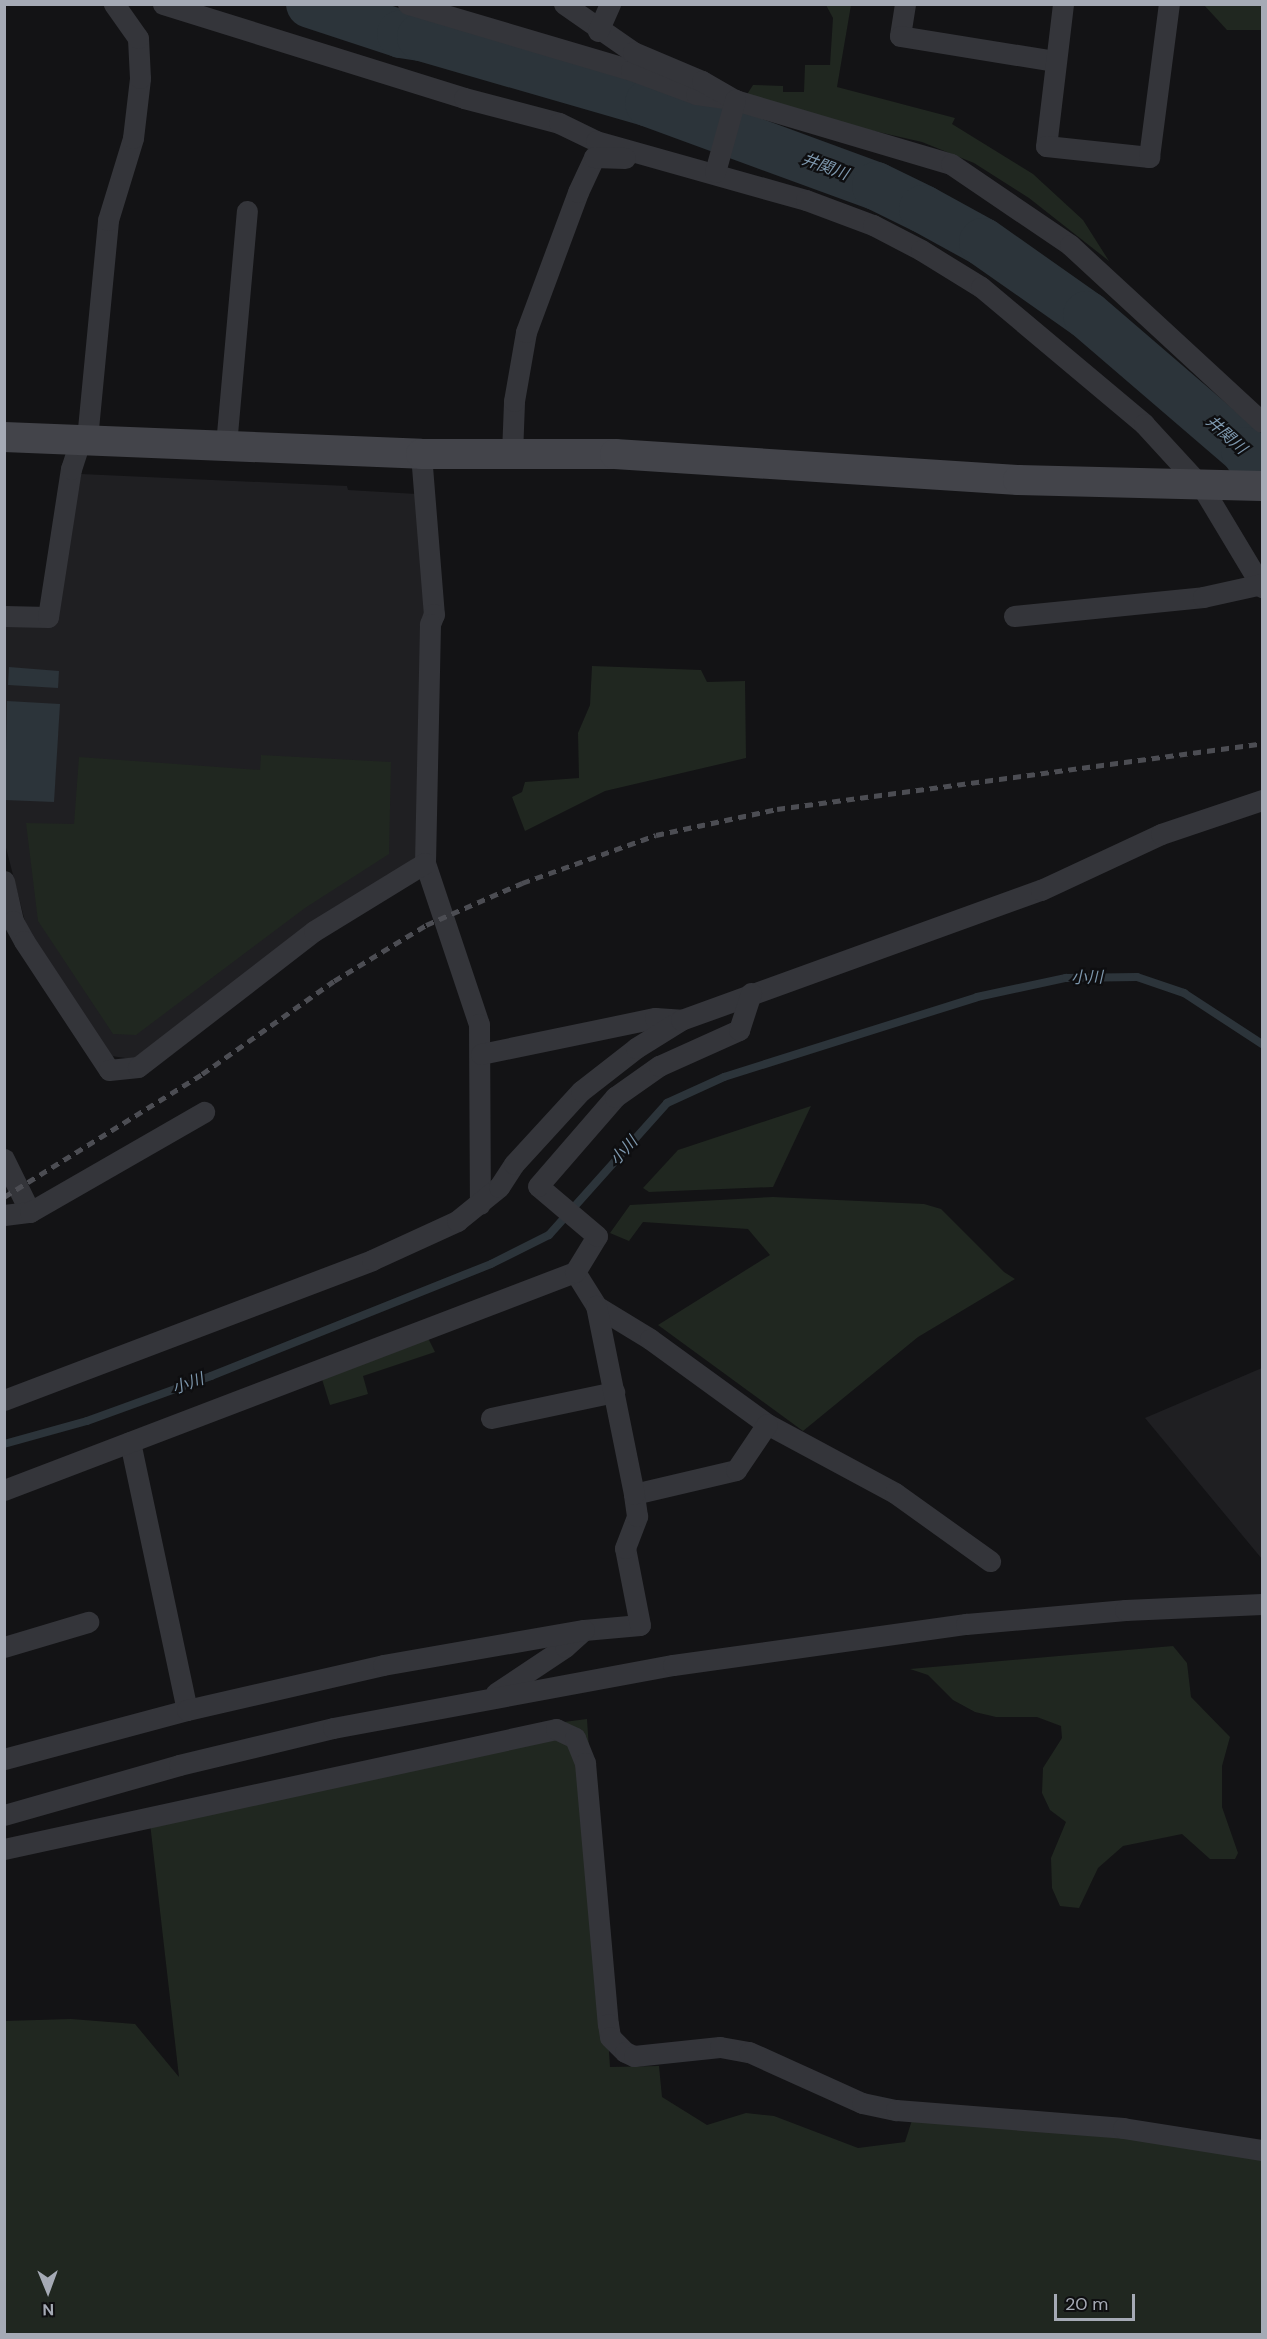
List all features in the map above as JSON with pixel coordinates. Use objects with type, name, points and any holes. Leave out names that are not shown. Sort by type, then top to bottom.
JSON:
[{"type":"street","points":[[4,615],[48,617],[71,469],[84,439],[108,220],[137,114],[140,50],[133,28],[114,4]]},
{"type":"street","points":[[163,4],[464,98],[560,123],[596,141],[716,169],[873,225],[981,286],[1144,424],[1208,487],[1262,586],[1203,597],[1014,616]]},
{"type":"street","points":[[408,4],[631,70],[696,94],[951,164],[1070,245],[1263,422]]},
{"type":"street","points":[[564,4],[598,31],[633,52],[702,81],[734,104]]},
{"type":"street","points":[[598,31],[610,4]]},
{"type":"street","points":[[905,4],[900,36],[1054,61]]},
{"type":"street","points":[[1063,4],[1054,61],[1046,146],[1149,157],[1169,4]]},
{"type":"street","points":[[716,169],[734,104]]},
{"type":"street","points":[[512,453],[514,401],[526,332],[594,157],[609,155],[716,169]]},
{"type":"street","points":[[226,445],[247,211]]},
{"type":"street","points":[[4,437],[421,454],[615,454],[1018,480],[1164,482],[1208,487],[1263,486]]},
{"type":"street","points":[[421,454],[434,614],[430,624],[425,863],[479,1024],[482,1054],[480,1204]]},
{"type":"street","points":[[4,1400],[419,1240],[480,1204],[569,1102],[636,1048],[681,1020],[1041,890],[1161,834],[1263,800]]},
{"type":"street","points":[[4,880],[9,920],[101,1062],[109,1070],[138,1067],[314,932],[425,863]]},
{"type":"street","points":[[4,1490],[575,1272],[597,1236],[547,1196],[538,1186],[597,1115],[659,1066],[739,1030],[751,993]]},
{"type":"street","points":[[482,1054],[655,1018],[681,1020]]},
{"type":"street","points":[[4,1215],[30,1212],[204,1112]]},
{"type":"street","points":[[4,1159],[30,1212]]},
{"type":"street","points":[[4,1759],[187,1710],[383,1665],[584,1630],[640,1625],[625,1548],[637,1516],[634,1494],[596,1306],[575,1272]]},
{"type":"street","points":[[596,1306],[650,1339],[767,1424],[895,1492],[990,1561]]},
{"type":"street","points":[[491,1418],[614,1392]]},
{"type":"street","points":[[634,1494],[736,1470],[767,1424]]},
{"type":"street","points":[[130,1442],[187,1710]]},
{"type":"street","points":[[4,1815],[190,1762],[489,1697],[672,1665],[955,1626],[1125,1610],[1263,1604]]},
{"type":"street","points":[[4,1647],[88,1622]]},
{"type":"street","points":[[489,1697],[566,1647],[584,1630]]},
{"type":"street","points":[[4,1849],[556,1729],[575,1738],[585,1763],[608,2024],[610,2037],[625,2052],[634,2056],[720,2047],[749,2052],[862,2103],[896,2110],[1123,2128],[1263,2150]]},
{"type":"shaded area","points":[[826,5],[851,5],[837,87],[955,118],[952,124],[1033,174],[1083,220],[1109,261],[1029,198],[974,163],[922,142],[813,117],[746,96],[753,85],[783,86],[783,92],[804,92],[805,65],[830,65],[833,18]]},
{"type":"shaded area","points":[[1204,5],[1262,5],[1262,30],[1227,30]]},
{"type":"shaded area","points":[[81,474],[347,486],[348,490],[417,494],[426,646],[417,856],[133,1059],[111,1056],[28,933],[5,844],[4,624],[53,626]]},
{"type":"shaded area","points":[[592,666],[701,670],[707,682],[745,681],[746,758],[605,791],[525,831],[512,797],[522,792],[525,782],[579,778],[578,733],[590,705]]},
{"type":"shaded area","points":[[9,667],[59,671],[58,688],[8,685]]},
{"type":"shaded area","points":[[7,701],[60,704],[54,802],[5,800]]},
{"type":"shaded area","points":[[261,755],[391,762],[389,854],[305,908],[136,1035],[113,1034],[38,921],[26,823],[74,824],[79,757],[260,770]]},
{"type":"shaded area","points":[[811,1106],[773,1187],[649,1192],[643,1188],[678,1150]]},
{"type":"shaded area","points":[[773,1197],[924,1204],[941,1209],[1004,1272],[1015,1279],[918,1337],[803,1431],[658,1325],[770,1255],[748,1229],[643,1222],[629,1241],[610,1233],[630,1205]]},
{"type":"shaded area","points":[[427,1336],[435,1352],[363,1376],[368,1394],[330,1405],[321,1376]]},
{"type":"shaded area","points":[[1262,1368],[1262,1559],[1145,1418]]},
{"type":"shaded area","points":[[1173,1646],[1187,1663],[1191,1697],[1230,1737],[1222,1766],[1222,1807],[1238,1853],[1235,1859],[1210,1859],[1182,1834],[1123,1846],[1098,1868],[1079,1908],[1060,1906],[1052,1888],[1051,1858],[1066,1822],[1050,1810],[1042,1793],[1043,1768],[1062,1738],[1061,1726],[1037,1717],[996,1717],[975,1712],[953,1700],[928,1675],[910,1669]]},
{"type":"shaded area","points":[[587,1719],[610,2067],[659,2066],[662,2097],[707,2125],[746,2113],[774,2116],[858,2148],[905,2142],[913,2117],[1186,2143],[1262,2159],[1262,2334],[5,2334],[4,2021],[71,2019],[135,2024],[179,2077],[150,1823],[541,1725]]},
{"type":"waterway","name":"井関川","points":[[310,4],[401,34],[421,37],[649,103],[876,186],[923,209],[983,242],[1087,315],[1245,451],[1262,476]]},
{"type":"waterway","name":"小川","points":[[4,1444],[87,1421],[211,1376],[491,1264],[549,1235],[667,1103],[724,1077],[977,997],[1066,978],[1137,977],[1184,993],[1262,1044]]},
{"type":"railway","points":[[4,1197],[202,1074],[334,981],[426,925],[522,883],[656,835],[777,809],[1262,743]]}]
